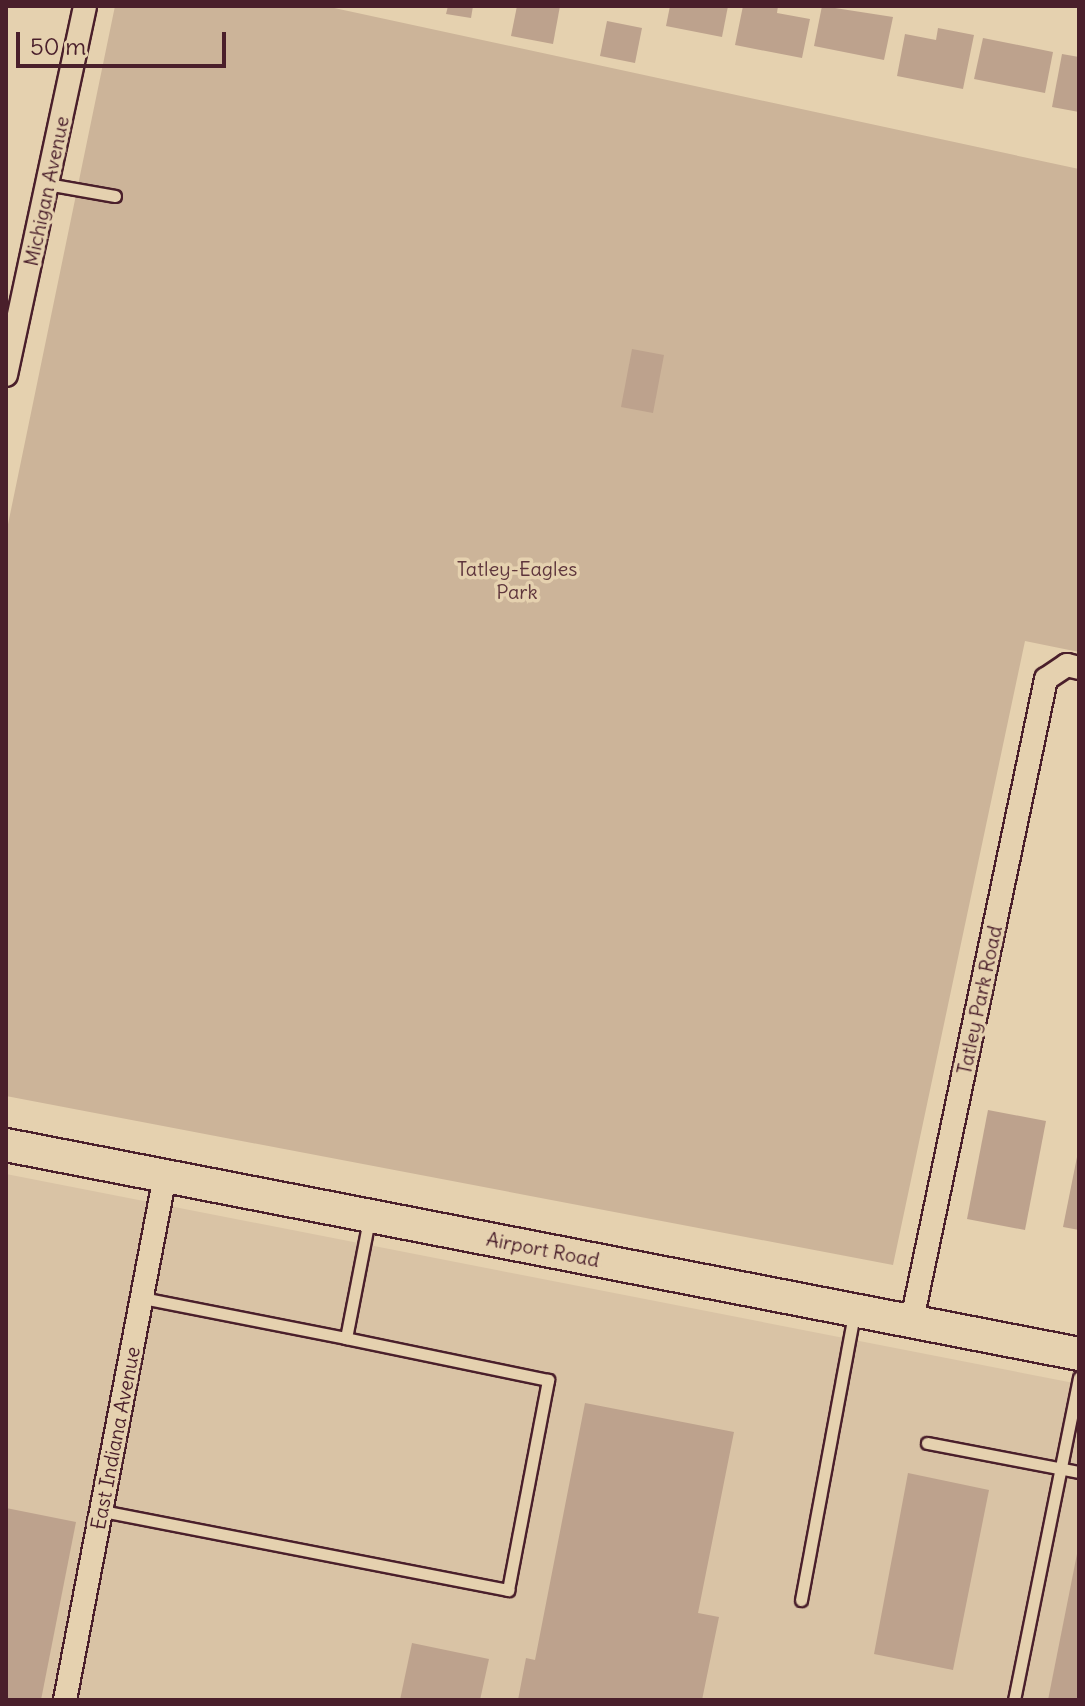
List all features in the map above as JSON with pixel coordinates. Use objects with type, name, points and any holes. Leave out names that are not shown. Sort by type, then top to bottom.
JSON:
[{"type":"main road","name":"Airport Road","points":[[6,1145],[1079,1354]]},
{"type":"street","name":"Michigan Avenue","points":[[6,375],[85,6]]},
{"type":"street","name":"Tatley Park Road","points":[[912,1320],[1046,679],[1067,665],[1079,668]]},
{"type":"street","name":"East Indiana Avenue","points":[[65,1700],[165,1176]]},
{"type":"lane","points":[[47,184],[115,196]]},
{"type":"lane","points":[[346,1338],[370,1216]]},
{"type":"lane","points":[[102,1511],[508,1590],[548,1380],[142,1298]]},
{"type":"lane","points":[[801,1600],[855,1310]]},
{"type":"lane","points":[[1014,1700],[1079,1377]]},
{"type":"lane","points":[[927,1443],[1079,1472]]},
{"type":"shaded area","points":[[6,1174],[1079,1384],[1079,1700],[6,1700]]},
{"type":"green space","name":"Tatley-Eagles Park","points":[[115,6],[325,6],[1079,169],[1079,652],[1025,641],[893,1265],[6,1096],[6,534]]},
{"type":"building","points":[[448,6],[473,6],[471,18],[446,14]]},
{"type":"building","points":[[517,6],[560,6],[553,44],[511,36]]},
{"type":"building","points":[[670,6],[728,6],[722,37],[666,26]]},
{"type":"building","points":[[743,6],[778,6],[777,13],[810,19],[802,58],[735,45]]},
{"type":"building","points":[[822,6],[893,17],[884,60],[814,46]]},
{"type":"building","points":[[607,21],[642,28],[635,63],[600,56]]},
{"type":"building","points":[[938,28],[974,35],[963,89],[897,76],[905,34],[936,40]]},
{"type":"building","points":[[983,38],[1053,52],[1045,93],[974,79]]},
{"type":"building","points":[[1062,54],[1079,57],[1079,112],[1052,107]]},
{"type":"building","points":[[632,349],[664,355],[653,413],[621,407]]},
{"type":"building","points":[[988,1110],[1046,1121],[1025,1230],[967,1219]]},
{"type":"building","points":[[1079,1152],[1079,1230],[1063,1227]]},
{"type":"building","points":[[585,1403],[734,1432],[698,1613],[719,1617],[702,1700],[518,1700],[526,1658],[535,1660]]},
{"type":"building","points":[[908,1473],[989,1490],[953,1670],[874,1654]]},
{"type":"building","points":[[6,1508],[76,1522],[41,1700],[6,1700]]},
{"type":"building","points":[[1078,1549],[1079,1700],[1048,1700]]},
{"type":"building","points":[[412,1643],[489,1659],[480,1700],[400,1700]]}]
